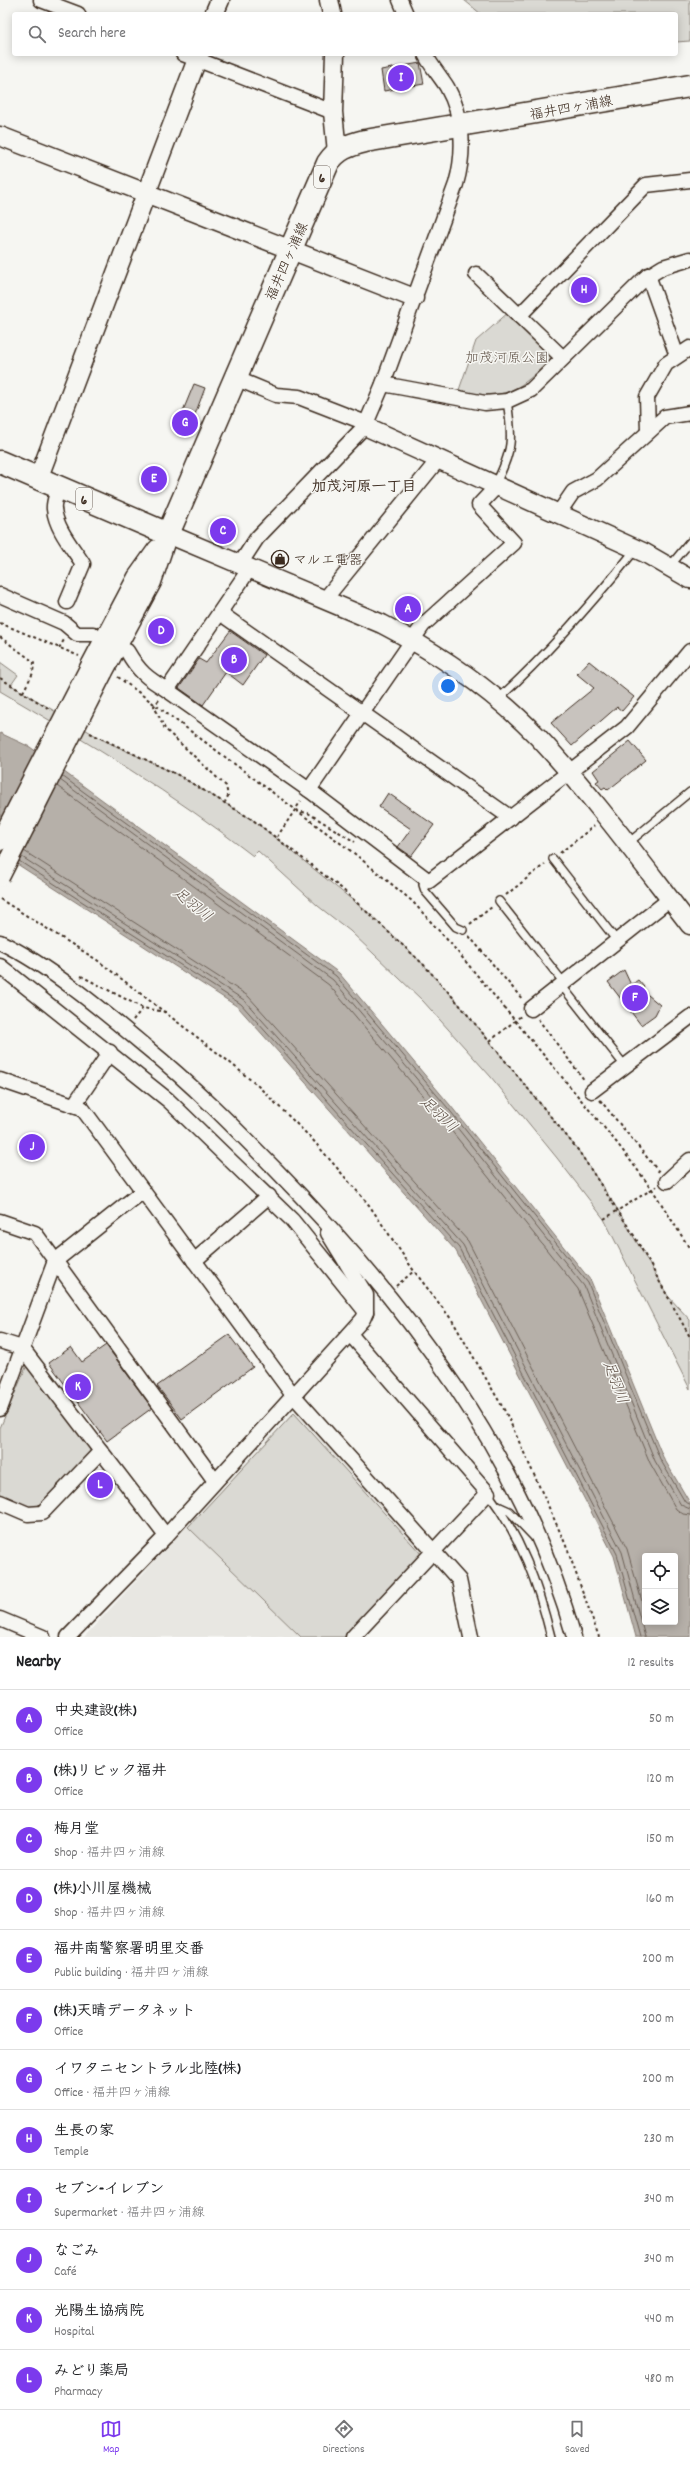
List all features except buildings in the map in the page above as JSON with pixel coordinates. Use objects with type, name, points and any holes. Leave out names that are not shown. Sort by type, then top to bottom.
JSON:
[{"type":"main road","name":"福井四ヶ浦線","points":[[168,534],[328,163],[337,152],[361,142],[690,86]]},
{"type":"main road","name":"6","points":[[0,462],[168,534]]},
{"type":"street","points":[[41,0],[73,12]]},
{"type":"street","points":[[215,12],[220,0]]},
{"type":"street","points":[[329,0],[332,12]]},
{"type":"street","points":[[400,0],[405,12]]},
{"type":"street","points":[[38,479],[148,193],[193,56],[333,112]]},
{"type":"street","points":[[335,56],[333,112],[337,152]]},
{"type":"street","points":[[168,690],[220,613],[245,566],[257,538],[366,425],[383,384],[458,177],[462,149],[460,126],[453,99],[426,56]]},
{"type":"street","points":[[0,136],[291,248],[414,298]]},
{"type":"street","points":[[519,316],[646,185],[690,180]]},
{"type":"street","points":[[383,384],[485,403],[507,401],[531,390],[627,293],[648,275],[663,267],[690,258]]},
{"type":"street","points":[[476,274],[563,358]]},
{"type":"street","points":[[648,275],[677,356]]},
{"type":"street","points":[[648,431],[647,396],[666,364],[690,348]]},
{"type":"street","points":[[235,378],[276,395],[299,397],[366,425],[438,460],[636,549],[670,566],[690,579]]},
{"type":"street","points":[[558,514],[573,492],[597,479],[665,417],[690,413]]},
{"type":"street","points":[[326,599],[438,460]]},
{"type":"street","points":[[309,790],[423,625],[514,543],[479,505],[496,486]]},
{"type":"street","points":[[58,488],[54,508],[56,519],[65,537],[83,564],[67,602]]},
{"type":"street","points":[[0,877],[98,668],[137,577],[168,534],[326,599],[413,640],[457,670],[496,700],[537,737],[606,817],[690,925]]},
{"type":"street","points":[[0,595],[64,623],[77,634],[93,634]]},
{"type":"street","points":[[220,613],[511,818]]},
{"type":"street","points":[[127,652],[137,669],[147,678],[168,690],[309,790],[429,881],[569,774],[627,727],[690,652]]},
{"type":"street","points":[[0,841],[98,668]]},
{"type":"street","points":[[531,1009],[670,899]]},
{"type":"street","points":[[0,942],[20,952],[72,989],[172,1068],[232,1124],[326,1221],[380,1283],[426,1342],[504,1467],[541,1545],[574,1637]]},
{"type":"street","points":[[0,966],[110,1052],[168,1100],[269,1196],[292,1220],[366,1312]]},
{"type":"street","points":[[592,1091],[690,1017]]},
{"type":"street","points":[[74,1105],[110,1052]]},
{"type":"street","points":[[0,1080],[82,1108],[293,1395],[459,1580],[471,1637]]},
{"type":"street","points":[[667,1181],[690,1160]]},
{"type":"street","points":[[0,1409],[55,1261],[143,1191]]},
{"type":"street","points":[[194,1261],[269,1196]]},
{"type":"street","points":[[0,1221],[35,1233],[215,1481]]},
{"type":"street","points":[[68,1637],[166,1536],[363,1319],[366,1312],[366,1295],[327,1233],[326,1221]]},
{"type":"street","points":[[350,1334],[488,1493],[434,1553],[354,1637]]},
{"type":"street","points":[[0,1341],[22,1348],[166,1536]]},
{"type":"street","points":[[0,1502],[28,1514],[42,1513],[101,1451]]},
{"type":"street","points":[[0,1619],[43,1637]]},
{"type":"lane","points":[[496,486],[510,450],[512,431],[507,401]]},
{"type":"lane","points":[[670,566],[690,542]]},
{"type":"lane","points":[[496,700],[540,661],[590,606],[636,549]]},
{"type":"lane","points":[[627,844],[690,792]]},
{"type":"lane","points":[[552,859],[617,941]]},
{"type":"lane","points":[[429,881],[423,885],[425,891],[456,927],[463,930]]},
{"type":"lane","points":[[499,901],[625,1066]]},
{"type":"lane","points":[[488,1493],[498,1506],[524,1554],[539,1589],[551,1637]]},
{"type":"lane","points":[[498,1506],[508,1511],[541,1545]]},
{"type":"path","points":[[0,623],[98,668],[154,706],[294,811],[355,854],[412,901],[451,944],[617,1143],[652,1189],[690,1249]]},
{"type":"path","points":[[0,637],[34,662],[33,673],[23,692]]},
{"type":"path","points":[[0,678],[54,711]]},
{"type":"path","points":[[154,706],[165,729],[226,786],[228,796],[225,802]]},
{"type":"path","points":[[86,730],[178,775],[225,802],[277,837],[346,893],[423,964],[490,1041],[578,1150],[618,1210],[690,1337]]},
{"type":"path","points":[[277,837],[294,811]]},
{"type":"path","points":[[606,817],[463,930],[531,1009],[592,1091],[667,1181]]},
{"type":"path","points":[[74,973],[143,1008],[167,1012]]},
{"type":"path","points":[[490,1041],[514,1020]]},
{"type":"path","points":[[604,1219],[652,1189]]},
{"type":"path","points":[[405,1280],[414,1271]]},
{"type":"shaded area","points":[[296,1411],[425,1553],[348,1637],[84,1637],[291,1414]]},
{"type":"green space","points":[[464,0],[690,0],[690,41],[678,42],[678,12],[479,12]]},
{"type":"green space","name":"加茂河原公園","points":[[510,311],[553,357],[521,385],[501,394],[475,394],[459,390],[476,341]]},
{"type":"green space","points":[[0,662],[18,675],[11,685],[103,740],[178,775],[253,820],[371,915],[423,964],[458,1003],[578,1150],[618,1210],[668,1296],[690,1320],[690,1389],[604,1219],[557,1158],[491,1077],[423,1001],[350,931],[318,906],[258,851],[253,856],[192,811],[130,769],[0,691]]},
{"type":"green space","points":[[27,1365],[90,1447],[90,1453],[40,1506],[31,1508],[0,1495],[0,1428]]},
{"type":"green space","points":[[294,1413],[422,1555],[344,1637],[301,1637],[188,1527]]},
{"type":"water","name":"足羽川","points":[[0,733],[30,747],[339,973],[450,1105],[591,1281],[663,1457],[690,1503],[690,1637],[636,1637],[614,1556],[456,1251],[238,1007],[0,853]]},
{"type":"place","name":"セブン-イレブン","points":[[401,78]]},
{"type":"place","name":"生長の家","points":[[584,290]]},
{"type":"place","name":"イワタニセントラル北陸(株)","points":[[185,423]]},
{"type":"place","name":"福井南警察署明里交番","points":[[154,479]]},
{"type":"place","name":"梅月堂","points":[[223,531]]},
{"type":"place","name":"マルエ電器","points":[[280,559]]},
{"type":"place","name":"中央建設(株)","points":[[408,609]]},
{"type":"place","name":"(株)小川屋機械","points":[[161,631]]},
{"type":"place","name":"(株)リビック福井","points":[[234,660]]},
{"type":"place","name":"(株)天晴データネット","points":[[635,998]]},
{"type":"place","name":"なごみ","points":[[32,1147]]},
{"type":"place","name":"光陽生協病院","points":[[78,1387]]},
{"type":"place","name":"みどり薬局","points":[[100,1485]]},
{"type":"district","name":"加茂河原一丁目","points":[[364,486]]}]
